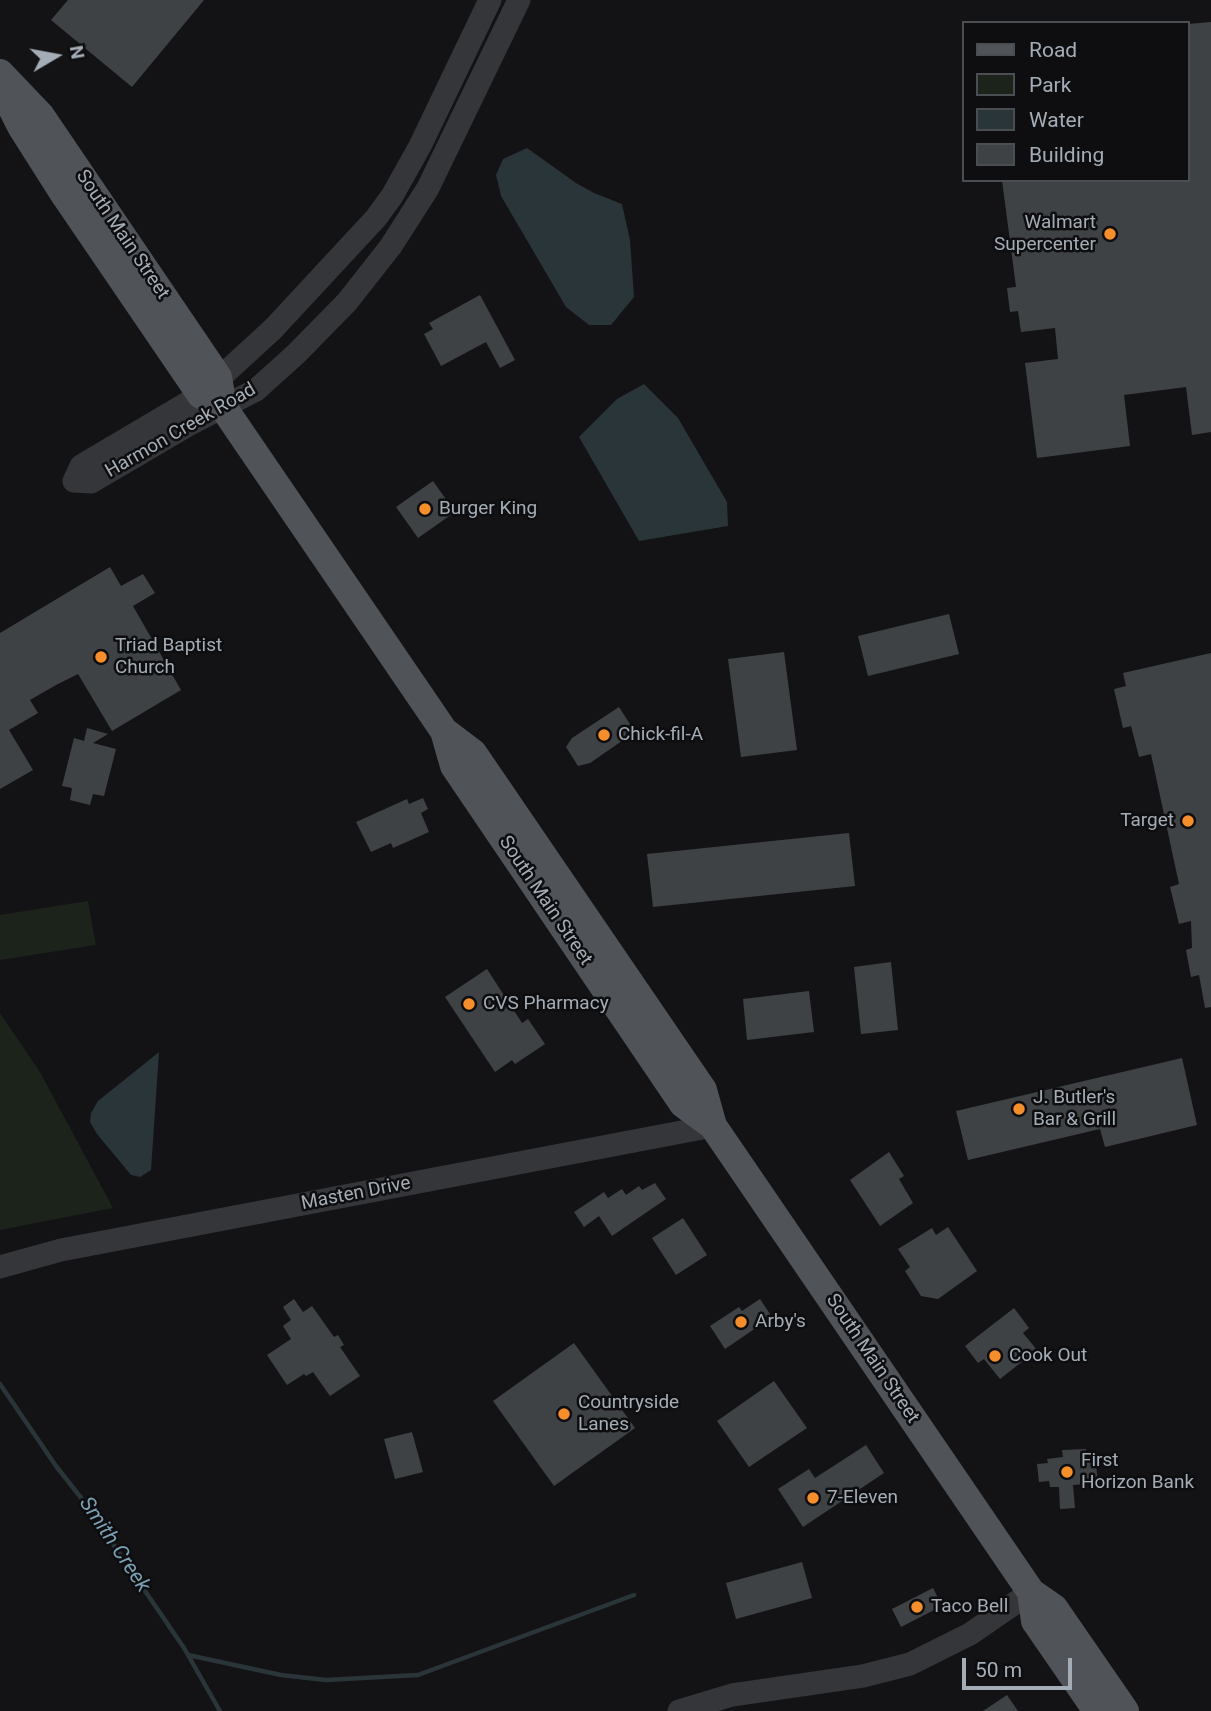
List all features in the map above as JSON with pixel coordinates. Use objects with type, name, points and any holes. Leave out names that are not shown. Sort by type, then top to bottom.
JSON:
[{"type":"main road","name":"South Main Street","points":[[0,73],[41,116],[214,393],[444,731],[473,753],[703,1090],[713,1126],[1031,1592],[1054,1608],[1125,1711]]},
{"type":"main road","name":"South Main Street","points":[[0,85],[22,128],[62,191],[214,393]]},
{"type":"main road","name":"South Main Street","points":[[1031,1592],[1035,1621],[1097,1711]]},
{"type":"street","name":"Harmon Creek Road","points":[[490,0],[414,159],[376,218],[214,393],[188,425],[90,482],[75,481],[81,466],[214,393],[249,394],[327,325],[365,281],[428,188],[519,0]]},
{"type":"street","points":[[462,58],[486,70]]},
{"type":"street","name":"Masten Drive","points":[[0,1267],[74,1247],[713,1126]]},
{"type":"street","points":[[679,1711],[733,1695],[863,1676],[910,1664],[970,1634],[1031,1592]]},
{"type":"green space","points":[[88,901],[96,945],[0,960],[0,915]]},
{"type":"green space","points":[[0,1013],[40,1072],[113,1208],[0,1230]]},
{"type":"water","points":[[527,148],[576,183],[622,204],[630,240],[634,297],[611,325],[589,325],[566,307],[501,196],[496,175],[503,159]]},
{"type":"water","points":[[644,384],[678,418],[727,502],[728,526],[639,541],[579,437],[617,399]]},
{"type":"water","points":[[159,1052],[151,1170],[140,1177],[131,1175],[97,1134],[90,1122],[91,1113],[98,1101]]},
{"type":"building","points":[[68,0],[204,0],[132,87],[51,20]]},
{"type":"building","name":"Walmart Supercenter","points":[[1211,22],[1211,432],[1192,435],[1186,387],[1124,395],[1130,446],[1037,458],[1025,363],[1058,359],[1055,328],[1021,332],[1018,311],[1010,312],[1007,288],[1016,287],[1002,182],[1190,182],[1190,24]]},
{"type":"building","points":[[480,295],[515,360],[500,368],[486,342],[441,366],[424,334],[433,329],[429,323]]},
{"type":"building","name":"Burger King","points":[[433,481],[455,512],[418,538],[396,507]]},
{"type":"building","name":"Triad Baptist Church","points":[[110,567],[121,586],[143,574],[155,593],[133,606],[181,690],[112,731],[78,674],[56,685],[30,700],[38,713],[9,730],[33,770],[0,789],[0,633]]},
{"type":"building","points":[[949,614],[959,654],[868,676],[858,636]]},
{"type":"building","points":[[784,652],[797,750],[741,757],[728,659]]},
{"type":"building","name":"Target","points":[[1211,653],[1211,1007],[1205,1008],[1199,975],[1191,977],[1186,950],[1192,948],[1191,921],[1179,924],[1170,887],[1179,884],[1151,754],[1139,757],[1131,726],[1123,728],[1114,689],[1126,686],[1123,673]]},
{"type":"building","name":"Chick-fil-A","points":[[619,707],[635,732],[590,763],[578,766],[566,747],[572,738]]},
{"type":"building","name":"Triad Baptist Church","points":[[87,728],[108,734],[93,743],[116,749],[104,796],[93,794],[90,805],[70,800],[72,788],[62,786],[74,738],[84,741]]},
{"type":"building","points":[[423,798],[428,809],[421,813],[429,832],[393,848],[391,843],[371,852],[356,822],[407,799],[409,804]]},
{"type":"building","points":[[849,833],[855,886],[653,907],[647,854]]},
{"type":"building","points":[[891,962],[898,1030],[861,1034],[854,967]]},
{"type":"building","name":"CVS Pharmacy","points":[[487,969],[522,1023],[528,1019],[545,1044],[515,1064],[512,1060],[495,1072],[445,997]]},
{"type":"building","points":[[809,991],[814,1032],[747,1040],[743,999]]},
{"type":"building","points":[[1182,1058],[1197,1125],[1105,1147],[1100,1129],[968,1160],[956,1111]]},
{"type":"building","points":[[889,1152],[904,1176],[899,1179],[913,1203],[880,1226],[850,1180]]},
{"type":"building","points":[[655,1183],[666,1199],[612,1236],[599,1216],[584,1227],[574,1212],[604,1192],[608,1198],[622,1189],[626,1195],[639,1186],[642,1190]]},
{"type":"building","points":[[683,1218],[707,1255],[676,1275],[652,1238]]},
{"type":"building","points":[[948,1227],[977,1271],[938,1299],[921,1296],[905,1271],[910,1267],[898,1249],[932,1228],[936,1235]]},
{"type":"building","points":[[294,1299],[303,1312],[312,1306],[334,1337],[338,1335],[344,1345],[340,1347],[360,1376],[330,1396],[313,1372],[306,1376],[304,1374],[287,1385],[267,1355],[291,1339],[283,1326],[291,1320],[283,1307]]},
{"type":"building","name":"Arby's","points":[[760,1299],[772,1317],[725,1349],[710,1326],[739,1307],[742,1311]]},
{"type":"building","points":[[1014,1308],[1029,1328],[1023,1333],[1037,1350],[1000,1379],[984,1359],[978,1363],[965,1346]]},
{"type":"building","name":"Countryside Lanes","points":[[574,1343],[635,1428],[554,1486],[493,1401]]},
{"type":"building","points":[[774,1381],[807,1428],[749,1467],[717,1421]]},
{"type":"building","points":[[412,1432],[423,1472],[395,1479],[384,1439]]},
{"type":"building","points":[[866,1445],[884,1473],[803,1527],[778,1489],[809,1469],[815,1478]]},
{"type":"building","name":"First Horizon Bank","points":[[1086,1449],[1086,1455],[1095,1455],[1098,1483],[1073,1485],[1075,1508],[1060,1509],[1059,1487],[1050,1487],[1049,1481],[1039,1482],[1037,1464],[1048,1463],[1047,1459],[1063,1457],[1062,1450]]},
{"type":"building","points":[[802,1562],[812,1598],[736,1619],[726,1583]]},
{"type":"building","name":"Taco Bell","points":[[933,1588],[942,1606],[901,1627],[892,1609]]},
{"type":"building","points":[[1007,1695],[1018,1711],[983,1711]]},
{"type":"waterway","name":"Smith Creek","points":[[0,1384],[56,1466],[97,1518],[184,1648],[220,1711]]},
{"type":"waterway","points":[[188,1655],[281,1675],[326,1680],[418,1675],[634,1595]]},
{"type":"place","name":"Walmart Supercenter","points":[[1110,234]]},
{"type":"place","name":"Burger King","points":[[425,509]]},
{"type":"place","name":"Triad Baptist Church","points":[[101,657]]},
{"type":"place","name":"Chick-fil-A","points":[[604,735]]},
{"type":"place","name":"Target","points":[[1188,821]]},
{"type":"place","name":"CVS Pharmacy","points":[[469,1004]]},
{"type":"place","name":"J. Butler's Bar & Grill","points":[[1019,1109]]},
{"type":"place","name":"Arby's","points":[[741,1322]]},
{"type":"place","name":"Cook Out","points":[[995,1356]]},
{"type":"place","name":"Countryside Lanes","points":[[564,1414]]},
{"type":"place","name":"First Horizon Bank","points":[[1067,1472]]},
{"type":"place","name":"7-Eleven","points":[[813,1498]]},
{"type":"place","name":"Taco Bell","points":[[917,1607]]}]
